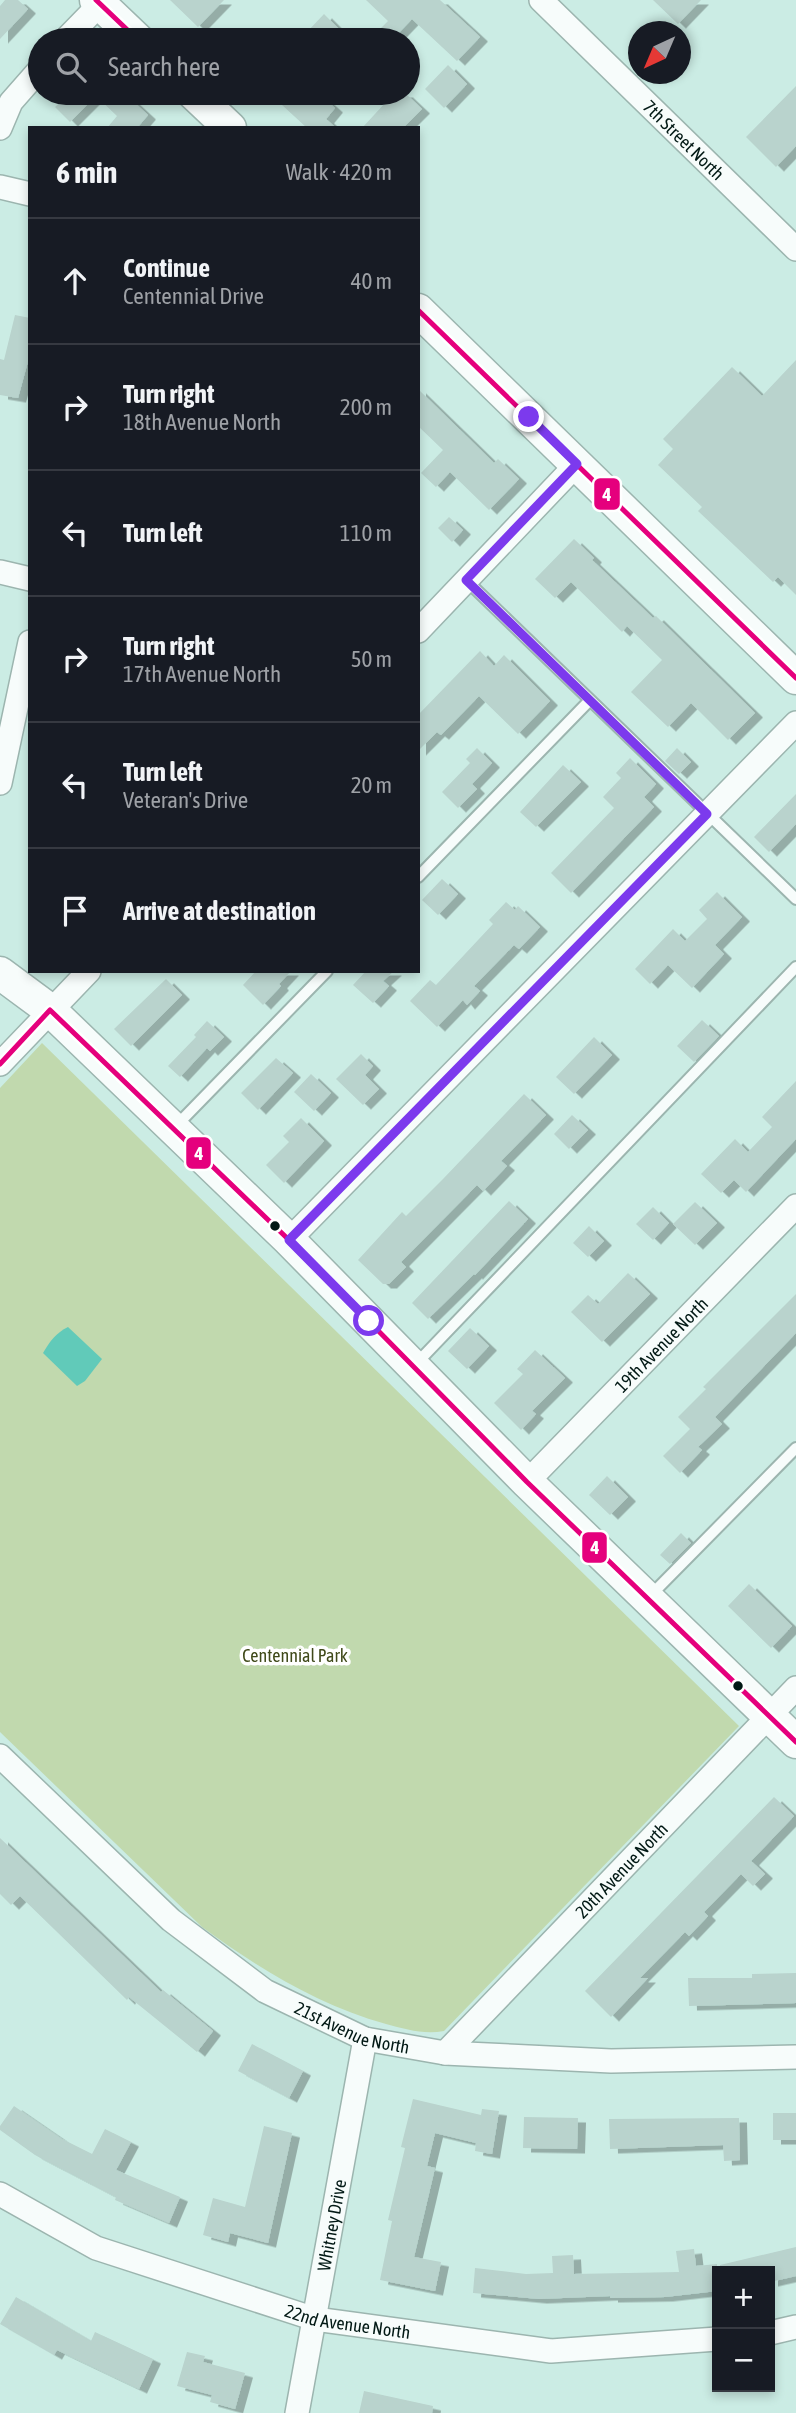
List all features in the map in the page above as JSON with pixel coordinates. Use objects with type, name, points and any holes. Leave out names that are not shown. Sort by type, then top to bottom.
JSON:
[{"type":"street","points":[[76,28],[100,1],[126,28]]},
{"type":"street","name":"7th Street North","points":[[554,4],[796,249]]},
{"type":"street","points":[[0,128],[12,102],[28,83]]},
{"type":"street","points":[[206,105],[228,126]]},
{"type":"street","points":[[0,187],[28,194]]},
{"type":"street","points":[[420,312],[796,678]]},
{"type":"street","points":[[420,629],[577,464]]},
{"type":"street","points":[[0,572],[28,579]]},
{"type":"street","points":[[0,783],[28,651]]},
{"type":"street","points":[[289,1240],[796,723]]},
{"type":"street","points":[[0,973],[50,1010],[289,1240],[527,1482],[796,1742]]},
{"type":"street","points":[[0,1064],[87,973]]},
{"type":"street","name":"19th Avenue North","points":[[527,1482],[796,1206]]},
{"type":"street","name":"20th Avenue North","points":[[445,2053],[796,1688]]},
{"type":"street","name":"21st Avenue North","points":[[0,1756],[171,1920],[265,1991],[365,2039],[445,2053],[611,2062],[796,2057]]},
{"type":"street","name":"Whitney Drive","points":[[297,2413],[365,2039]]},
{"type":"street","name":"22nd Avenue North","points":[[0,2194],[96,2248],[315,2319],[551,2351],[712,2339]]},
{"type":"street","points":[[775,2332],[796,2327]]},
{"type":"lane","points":[[466,580],[796,899]]},
{"type":"lane","points":[[420,875],[590,700]]},
{"type":"lane","points":[[414,1367],[796,967]]},
{"type":"lane","points":[[174,1129],[325,973]]},
{"type":"lane","points":[[648,1598],[796,1448]]},
{"type":"green space","name":"Centennial Park","points":[[42,1043],[739,1726],[444,2031],[415,2031],[336,2007],[245,1957],[202,1927],[0,1732],[0,1088]]},
{"type":"shaded area","points":[[68,1327],[102,1359],[85,1381],[77,1386],[43,1353],[54,1338]]},
{"type":"building","points":[[5,0],[18,0],[28,9],[0,39],[0,6]]},
{"type":"building","points":[[170,0],[224,0],[198,27]]},
{"type":"building","points":[[366,0],[440,0],[480,37],[457,61],[412,19],[403,28],[381,28],[388,21]]},
{"type":"building","points":[[653,0],[701,0],[681,21],[675,21]]},
{"type":"building","points":[[324,14],[338,28],[311,28]]},
{"type":"building","points":[[448,65],[467,84],[444,108],[425,89]]},
{"type":"building","points":[[796,86],[796,146],[776,167],[746,137]]},
{"type":"building","points":[[57,105],[87,105],[70,122],[55,107]]},
{"type":"building","points":[[105,105],[137,105],[148,115],[139,126],[109,126],[117,116]]},
{"type":"building","points":[[282,105],[332,105],[335,108],[326,119],[334,126],[305,126]]},
{"type":"building","points":[[383,105],[418,105],[422,109],[405,126],[364,126]]},
{"type":"building","points":[[15,315],[28,318],[28,361],[18,398],[0,395],[0,359],[4,360]]},
{"type":"building","points":[[796,360],[796,595],[778,577],[773,582],[698,511],[702,507],[658,465],[673,449],[663,439],[732,367],[762,396]]},
{"type":"building","points":[[420,391],[494,463],[498,459],[519,479],[489,510],[450,472],[436,487],[421,473],[443,450],[420,428]]},
{"type":"building","points":[[449,517],[463,530],[452,542],[438,528]]},
{"type":"building","points":[[574,539],[594,558],[592,560],[653,618],[656,616],[755,713],[728,740],[691,703],[668,727],[631,692],[662,660],[627,626],[622,632],[571,582],[555,598],[535,579]]},
{"type":"building","points":[[480,651],[494,666],[504,655],[550,701],[518,734],[479,696],[441,735],[437,732],[420,749],[420,713]]},
{"type":"building","points":[[477,748],[492,763],[472,784],[477,789],[458,808],[442,792],[470,763],[466,759]]},
{"type":"building","points":[[677,748],[691,762],[679,774],[665,761]]},
{"type":"building","points":[[630,758],[656,784],[644,797],[654,807],[571,893],[551,873],[614,808],[603,797],[621,778],[616,773]]},
{"type":"building","points":[[563,765],[581,782],[536,827],[520,812]]},
{"type":"building","points":[[796,794],[796,824],[769,852],[754,837]]},
{"type":"building","points":[[442,879],[458,894],[438,915],[422,900]]},
{"type":"building","points":[[717,892],[742,917],[715,945],[724,954],[692,988],[668,965],[650,984],[635,969],[673,929],[685,941],[707,919],[699,910]]},
{"type":"building","points":[[506,902],[515,910],[518,906],[540,927],[519,949],[514,945],[474,986],[480,991],[467,1005],[463,1000],[437,1027],[410,1001],[430,980],[436,985],[493,924],[489,920]]},
{"type":"building","points":[[254,973],[289,973],[263,1005],[243,985]]},
{"type":"building","points":[[364,973],[392,973],[383,981],[389,986],[373,1003],[353,985]]},
{"type":"building","points":[[166,979],[182,995],[131,1046],[114,1029]]},
{"type":"building","points":[[702,1020],[719,1036],[694,1062],[677,1046]]},
{"type":"building","points":[[207,1021],[224,1037],[210,1051],[207,1048],[180,1077],[168,1066],[196,1037],[194,1035]]},
{"type":"building","points":[[594,1037],[612,1055],[574,1094],[556,1077]]},
{"type":"building","points":[[361,1054],[373,1066],[365,1075],[379,1089],[363,1105],[336,1079]]},
{"type":"building","points":[[276,1058],[293,1073],[258,1110],[241,1093]]},
{"type":"building","points":[[311,1074],[331,1093],[314,1111],[294,1092]]},
{"type":"building","points":[[796,1081],[796,1139],[746,1192],[734,1180],[721,1193],[701,1174],[735,1139],[748,1152],[772,1127],[762,1117]]},
{"type":"building","points":[[524,1094],[546,1115],[501,1161],[507,1166],[483,1191],[477,1185],[401,1262],[406,1267],[389,1284],[383,1284],[358,1260],[402,1212],[406,1216],[443,1179]]},
{"type":"building","points":[[572,1115],[588,1130],[569,1149],[554,1134]]},
{"type":"building","points":[[301,1118],[324,1141],[284,1183],[266,1165],[289,1142],[283,1136]]},
{"type":"building","points":[[509,1201],[528,1219],[475,1275],[428,1319],[412,1303]]},
{"type":"building","points":[[695,1202],[717,1223],[695,1245],[673,1224]]},
{"type":"building","points":[[653,1207],[669,1223],[653,1240],[636,1224]]},
{"type":"building","points":[[589,1226],[604,1241],[588,1257],[573,1243]]},
{"type":"building","points":[[628,1273],[650,1294],[602,1342],[571,1312],[588,1295],[598,1304]]},
{"type":"building","points":[[796,1294],[796,1333],[715,1417],[722,1424],[698,1447],[702,1450],[680,1473],[663,1456],[690,1429],[678,1417],[706,1389],[703,1387]]},
{"type":"building","points":[[470,1328],[489,1346],[467,1369],[448,1351]]},
{"type":"building","points":[[535,1350],[565,1378],[532,1411],[536,1414],[521,1430],[494,1403],[523,1374],[517,1369]]},
{"type":"building","points":[[607,1476],[628,1497],[610,1515],[589,1495]]},
{"type":"building","points":[[681,1533],[691,1543],[670,1564],[660,1555]]},
{"type":"building","points":[[749,1584],[792,1626],[771,1648],[728,1606]]},
{"type":"building","points":[[774,1797],[794,1816],[751,1861],[765,1874],[753,1886],[741,1874],[704,1912],[708,1916],[689,1936],[685,1932],[640,1978],[648,1978],[611,2017],[585,1991]]},
{"type":"building","points":[[0,1838],[161,1992],[163,1990],[213,2031],[197,2052],[129,1997],[127,2000],[20,1896],[11,1905],[0,1894]]},
{"type":"building","points":[[796,1973],[796,2003],[689,2006],[688,1978],[752,1978],[752,1974]]},
{"type":"building","points":[[252,2044],[303,2071],[289,2098],[238,2071]]},
{"type":"building","points":[[413,2099],[481,2115],[482,2109],[499,2111],[492,2154],[475,2151],[476,2143],[435,2133],[427,2166],[435,2168],[414,2257],[441,2262],[435,2291],[380,2280],[392,2221],[388,2220],[405,2148],[401,2147]]},
{"type":"building","points":[[14,2106],[62,2139],[92,2154],[105,2129],[131,2142],[116,2170],[180,2197],[169,2223],[115,2200],[116,2197],[35,2155],[0,2130]]},
{"type":"building","points":[[773,2113],[796,2113],[796,2140],[773,2140]]},
{"type":"building","points":[[524,2117],[578,2118],[577,2149],[523,2148]]},
{"type":"building","points":[[739,2118],[740,2160],[724,2161],[723,2145],[610,2149],[609,2119]]},
{"type":"building","points":[[264,2126],[292,2133],[268,2243],[230,2233],[228,2242],[203,2235],[213,2198],[245,2207]]},
{"type":"building","points":[[796,2247],[796,2276],[775,2281],[775,2266],[720,2265]]},
{"type":"building","points":[[694,2249],[696,2266],[717,2264],[712,2266],[712,2292],[665,2297],[539,2299],[473,2293],[475,2268],[526,2274],[553,2273],[552,2256],[573,2255],[574,2274],[679,2272],[676,2251]]},
{"type":"building","points":[[16,2297],[91,2341],[95,2332],[153,2359],[139,2389],[57,2350],[54,2355],[0,2324]]},
{"type":"building","points":[[187,2352],[205,2356],[203,2362],[245,2373],[235,2409],[210,2402],[212,2395],[177,2386]]},
{"type":"building","points":[[364,2391],[433,2406],[432,2413],[359,2413]]},
{"type":"transit line","name":"4","points":[[96,0],[125,28]]},
{"type":"transit line","name":"4","points":[[420,312],[796,678]]},
{"type":"transit line","name":"4","points":[[0,1064],[50,1010],[289,1240],[527,1482],[796,1742]]},
{"type":"route","points":[[369,1321],[289,1240],[707,814],[466,580],[577,464],[529,417]]}]
